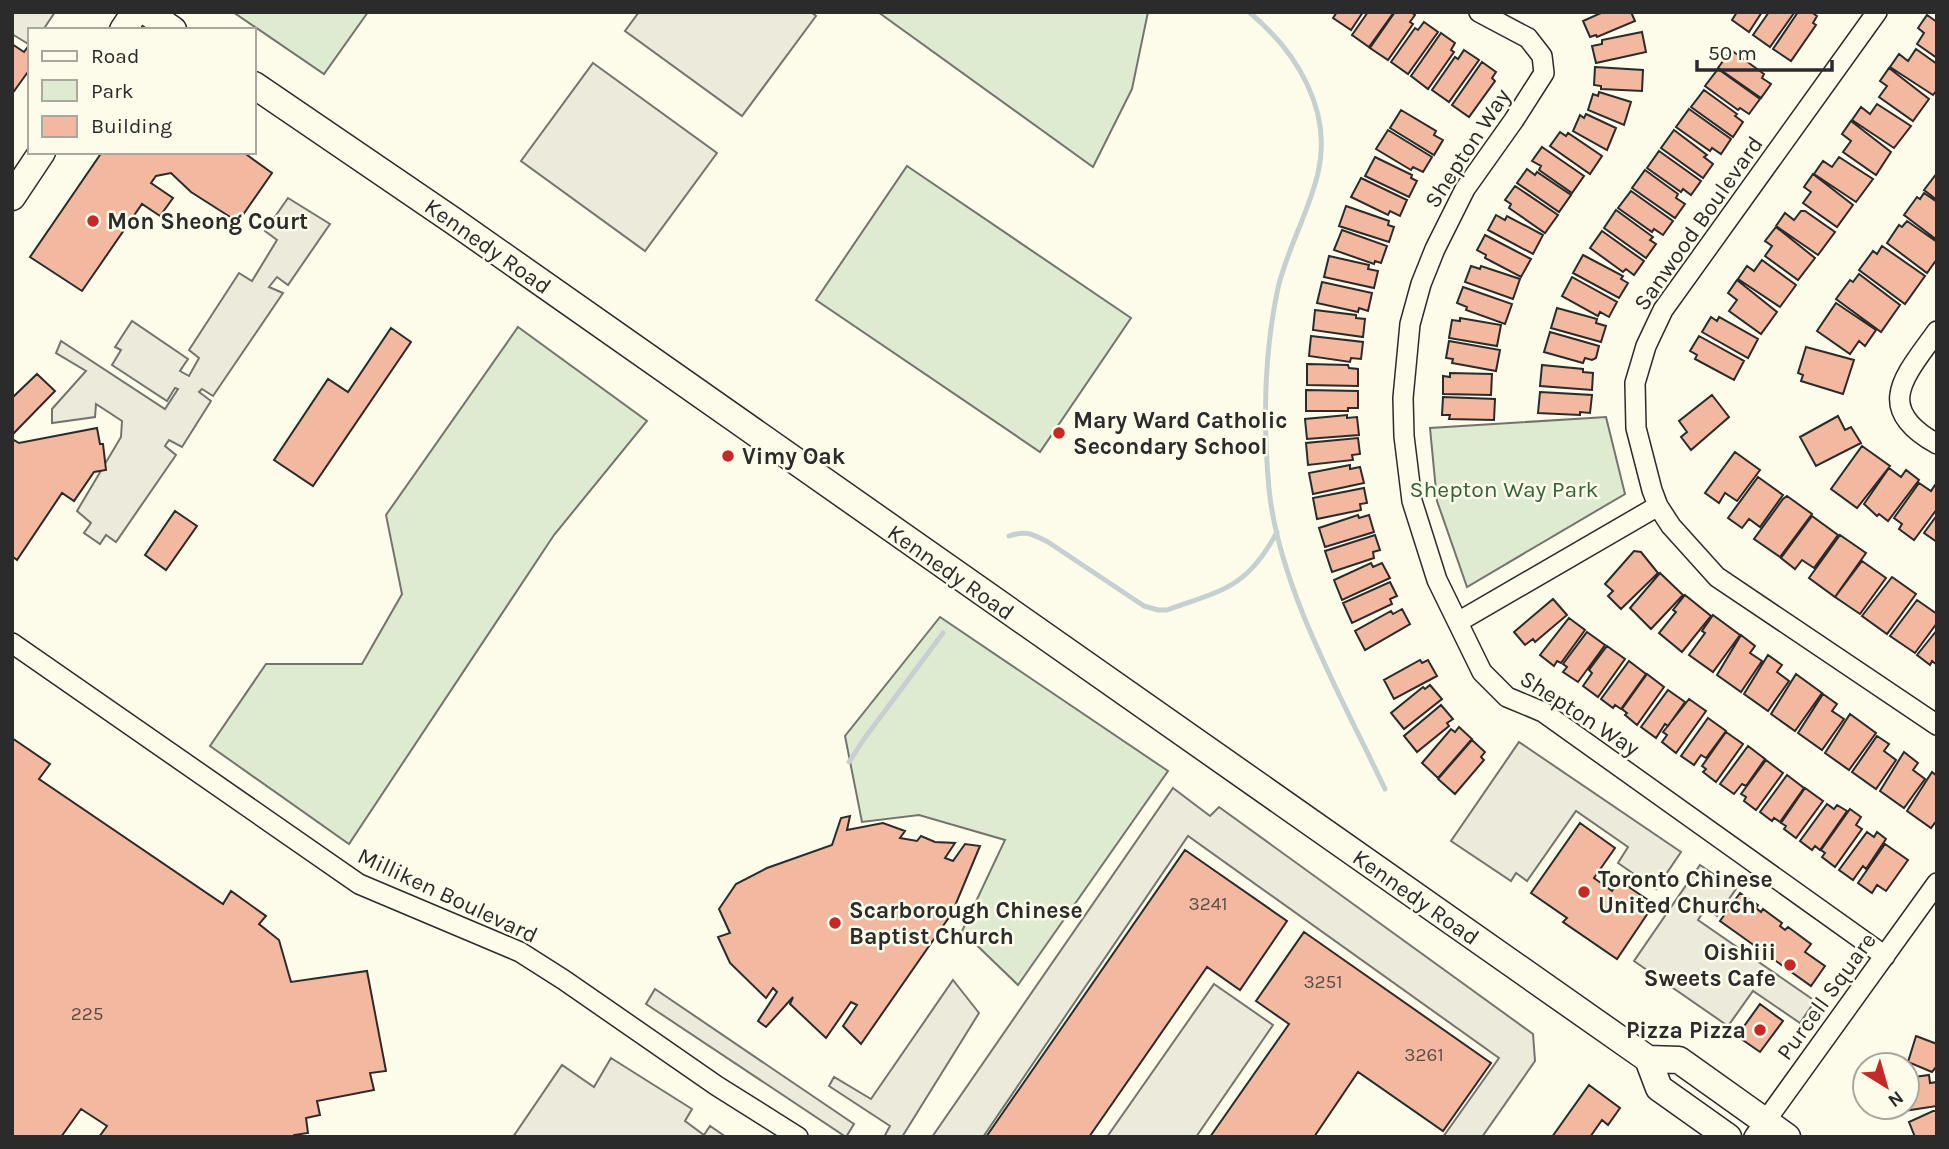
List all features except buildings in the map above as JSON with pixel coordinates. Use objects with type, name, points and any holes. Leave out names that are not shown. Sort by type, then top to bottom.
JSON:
[{"type":"main road","points":[[124,28],[135,12]]},
{"type":"main road","points":[[147,12],[170,28]]},
{"type":"main road","name":"Kennedy Road","points":[[256,86],[466,230],[1648,1059],[1679,1060],[1759,1129],[1787,1137]]},
{"type":"main road","points":[[12,197],[41,154]]},
{"type":"main road","points":[[1648,1059],[1659,1088],[1728,1137]]},
{"type":"street","name":"Shepton Way","points":[[1479,12],[1528,38],[1542,56],[1544,73],[1465,189],[1435,248],[1410,324],[1403,398],[1404,436],[1412,502],[1437,580],[1482,672],[1507,697],[1543,712],[1885,956]]},
{"type":"street","name":"Sanwood Boulevard","points":[[1877,12],[1663,310],[1646,346],[1635,383],[1636,428],[1658,506],[1671,526],[1717,577],[1937,725]]},
{"type":"street","points":[[1937,331],[1903,381],[1899,405],[1902,414],[1913,427],[1937,443]]},
{"type":"street","points":[[1458,622],[1658,506]]},
{"type":"street","name":"Milliken Boulevard","points":[[12,643],[218,788],[276,825],[342,874],[359,884],[520,952],[717,1086],[798,1137]]},
{"type":"street","name":"Purcell Square","points":[[1759,1129],[1937,883]]},
{"type":"green space","points":[[233,12],[368,12],[324,74]]},
{"type":"green space","points":[[878,12],[1148,12],[1132,89],[1093,167]]},
{"type":"green space","points":[[907,166],[1131,318],[1040,452],[816,300]]},
{"type":"green space","points":[[518,327],[647,421],[554,535],[349,844],[210,746],[266,664],[362,664],[402,594],[386,515]]},
{"type":"green space","name":"Shepton Way Park","points":[[1606,417],[1625,494],[1467,587],[1437,501],[1430,428]]},
{"type":"green space","points":[[940,617],[1168,771],[1018,985],[962,931],[1005,840],[919,815],[862,822],[845,736]]},
{"type":"shaded area","points":[[12,12],[55,12],[44,28],[28,28],[28,44],[12,34]]},
{"type":"shaded area","points":[[639,12],[811,12],[816,16],[742,116],[625,31]]},
{"type":"shaded area","points":[[593,63],[717,153],[645,251],[521,161]]},
{"type":"shaded area","points":[[288,198],[330,224],[288,285],[277,277],[269,287],[283,293],[213,396],[202,389],[199,392],[211,401],[182,447],[169,440],[165,446],[176,455],[116,542],[106,535],[100,544],[84,533],[91,523],[77,511],[121,437],[122,421],[96,404],[95,417],[52,423],[52,409],[86,371],[56,353],[61,341],[165,409],[178,389],[175,388],[167,401],[112,365],[121,350],[115,347],[132,321],[188,359],[180,371],[189,376],[199,358],[189,350],[239,273],[252,281],[277,240],[265,231]]},
{"type":"shaded area","points":[[1519,742],[1681,852],[1656,889],[1618,863],[1628,847],[1576,811],[1527,881],[1516,873],[1511,881],[1451,841]]},
{"type":"shaded area","points":[[1173,788],[1210,816],[1219,807],[1533,1034],[1535,1061],[1482,1137],[1443,1137],[1499,1058],[1188,836],[983,1137],[932,1137]]},
{"type":"shaded area","points":[[1700,865],[1736,889],[1717,916],[1706,908],[1698,920],[1815,1001],[1800,1023],[1753,991],[1728,1026],[1634,961]]},
{"type":"shaded area","points":[[953,980],[979,1013],[902,1137],[884,1137],[890,1126],[829,1086],[834,1077],[871,1099]]},
{"type":"shaded area","points":[[1214,984],[1273,1025],[1196,1137],[1107,1137]]},
{"type":"shaded area","points":[[655,989],[854,1124],[846,1137],[646,1004]]},
{"type":"shaded area","points":[[611,1058],[692,1109],[685,1121],[704,1135],[710,1126],[726,1137],[513,1137],[562,1065],[594,1087]]},
{"type":"waterway","points":[[1249,12],[1282,45],[1295,63],[1307,83],[1320,127],[1318,173],[1282,273],[1270,338],[1266,439],[1269,489],[1275,527],[1285,565],[1315,642],[1385,789]]},
{"type":"waterway","points":[[1009,536],[1025,533],[1038,537],[1144,606],[1167,610],[1219,591],[1244,576],[1266,551],[1277,532]]},
{"type":"waterway","points":[[849,762],[943,633]]},
{"type":"place","name":"Mon Sheong Court","points":[[93,221]]},
{"type":"place","name":"Mary Ward Catholic Secondary School","points":[[1059,433]]},
{"type":"place","name":"Vimy Oak","points":[[728,456]]},
{"type":"place","name":"Toronto Chinese United Church","points":[[1584,892]]},
{"type":"place","name":"Scarborough Chinese Baptist Church","points":[[835,923]]},
{"type":"place","name":"Oishiii Sweets Cafe","points":[[1790,965]]},
{"type":"place","name":"Pizza Pizza","points":[[1760,1030]]}]
